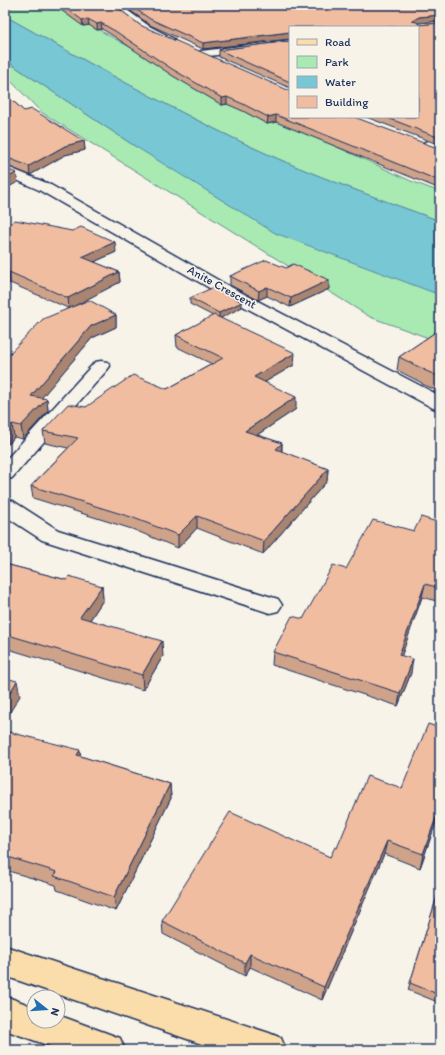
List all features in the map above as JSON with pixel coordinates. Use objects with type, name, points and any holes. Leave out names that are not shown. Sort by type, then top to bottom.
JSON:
[{"type":"main road","points":[[5,960],[269,1050]]},
{"type":"main road","points":[[5,1013],[108,1050]]},
{"type":"street","points":[[114,5],[144,28],[180,44]]},
{"type":"street","points":[[222,64],[198,52],[289,43]]},
{"type":"street","points":[[414,141],[440,151]]},
{"type":"street","points":[[428,146],[440,141]]},
{"type":"street","name":"Anite Crescent","points":[[5,170],[44,187],[219,287],[440,404]]},
{"type":"street","points":[[5,474],[101,366]]},
{"type":"street","points":[[5,506],[50,535],[270,605]]},
{"type":"green space","points":[[5,5],[54,5],[175,72],[411,181],[440,192],[440,221],[300,168],[222,133],[128,84],[5,16]]},
{"type":"green space","points":[[5,60],[133,145],[440,295],[440,342],[370,317],[41,112],[5,75]]},
{"type":"water","points":[[5,16],[159,101],[222,133],[323,177],[440,221],[440,295],[275,233],[133,145],[5,60]]},
{"type":"building","points":[[62,5],[114,5],[140,25],[289,91],[289,118],[357,118],[440,149],[440,181],[276,115],[268,117],[227,97],[222,98],[172,69],[101,23],[97,24],[88,19],[82,20]]},
{"type":"building","points":[[130,5],[440,5],[440,15],[419,17],[412,21],[417,22],[419,25],[440,23],[440,138],[388,118],[419,118],[419,26],[289,26],[289,32],[203,43],[150,19]]},
{"type":"building","points":[[289,41],[289,82],[219,50]]},
{"type":"building","points":[[5,94],[24,111],[32,109],[84,141],[65,146],[29,166],[5,157]]},
{"type":"building","points":[[5,168],[16,173],[5,179]]},
{"type":"building","points":[[15,220],[72,231],[81,227],[115,242],[82,257],[119,272],[68,298],[9,272],[5,276],[5,228]]},
{"type":"building","points":[[266,260],[286,268],[293,264],[329,280],[291,298],[267,287],[259,291],[230,276]]},
{"type":"building","points":[[214,287],[242,302],[219,313],[190,298]]},
{"type":"building","points":[[89,300],[116,315],[91,326],[31,396],[47,399],[21,426],[12,424],[7,431],[5,431],[5,358],[43,319]]},
{"type":"building","points":[[214,315],[295,353],[254,377],[296,397],[245,431],[282,443],[276,449],[328,469],[264,541],[197,516],[178,535],[131,517],[31,486],[78,438],[43,431],[68,404],[86,407],[133,375],[167,389],[223,358],[176,335]]},
{"type":"building","points":[[440,329],[440,377],[399,357]]},
{"type":"building","points":[[421,517],[440,523],[440,588],[425,584],[399,655],[413,659],[400,693],[273,652],[292,616],[303,619],[333,565],[346,569],[373,520],[414,531]]},
{"type":"building","points":[[5,564],[67,580],[69,576],[102,586],[80,617],[162,641],[142,675],[5,634]]},
{"type":"building","points":[[5,678],[17,681],[5,701]]},
{"type":"building","points":[[428,724],[440,728],[440,806],[423,854],[387,841],[324,987],[250,954],[245,963],[162,921],[230,812],[330,857],[335,847],[337,848],[367,776],[402,788]]},
{"type":"building","points":[[5,731],[80,750],[77,755],[170,784],[114,897],[54,876],[57,872],[5,856]]},
{"type":"building","points":[[440,887],[440,995],[410,983]]}]
